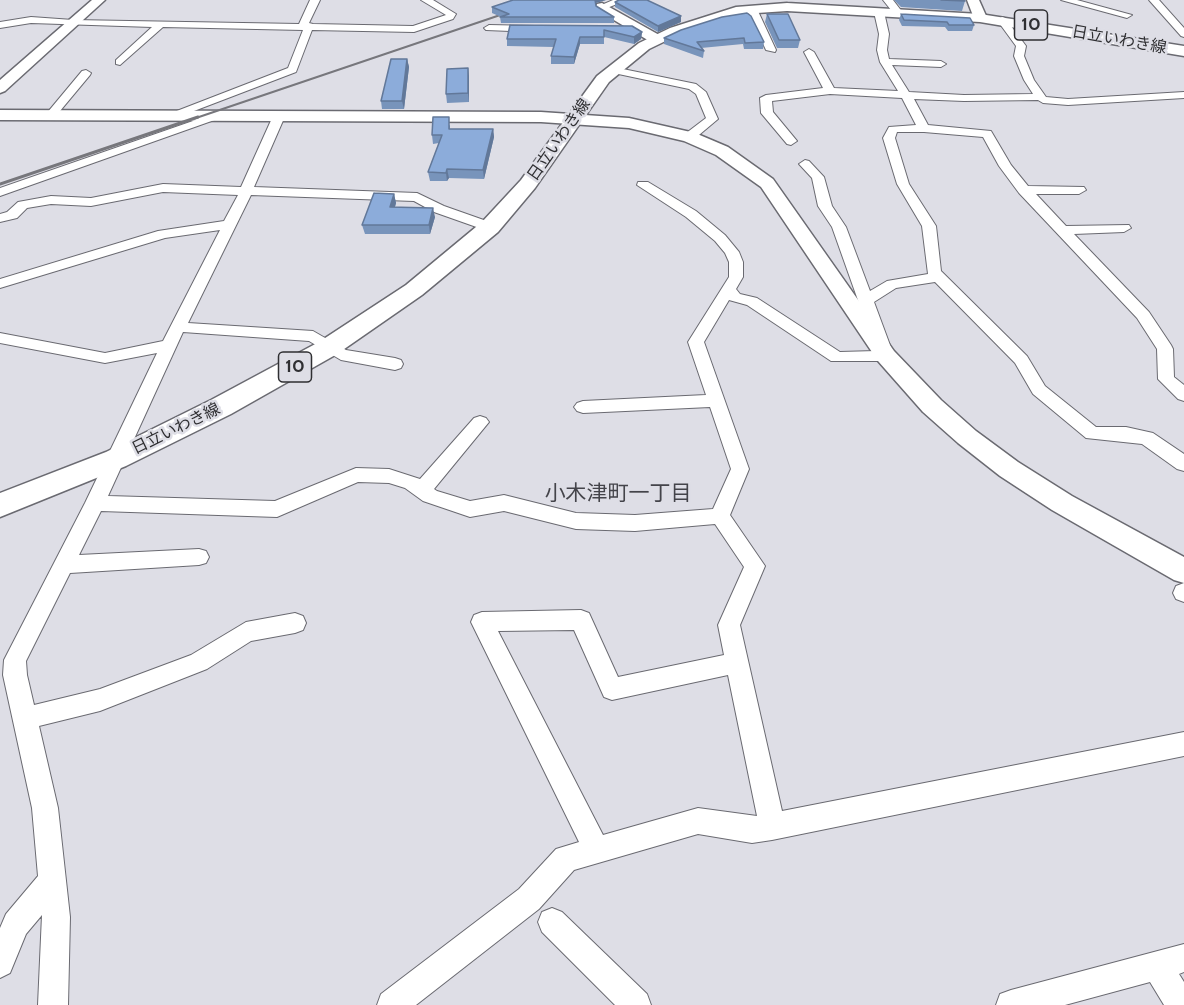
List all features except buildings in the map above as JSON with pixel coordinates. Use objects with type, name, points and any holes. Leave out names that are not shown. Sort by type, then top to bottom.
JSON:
[{"type":"main road","name":"日立いわき線","points":[[0,505],[116,459],[221,407],[328,348],[414,290],[490,227],[528,184],[594,89],[613,70],[656,39],[711,18],[786,3],[1002,20],[1184,51]]},
{"type":"street","points":[[0,88],[99,0]]},
{"type":"street","points":[[174,116],[292,70],[315,0]]},
{"type":"street","points":[[0,25],[31,20],[148,24],[158,20],[414,29],[450,17],[451,14],[426,0]]},
{"type":"street","points":[[602,7],[622,0]]},
{"type":"street","points":[[888,0],[898,13]]},
{"type":"street","points":[[973,0],[980,18]]},
{"type":"street","points":[[1066,0],[1127,15]]},
{"type":"street","points":[[1154,0],[1183,32]]},
{"type":"street","points":[[602,7],[656,39]]},
{"type":"street","points":[[752,9],[771,50]]},
{"type":"street","points":[[879,12],[884,34],[882,50],[885,62],[924,128]]},
{"type":"street","points":[[120,62],[158,20]]},
{"type":"street","points":[[1002,20],[1021,46],[1018,56],[1029,80],[1042,100],[1068,102],[1184,94]]},
{"type":"street","points":[[489,28],[548,29]]},
{"type":"street","points":[[619,29],[637,28]]},
{"type":"street","points":[[809,52],[830,90]]},
{"type":"street","points":[[885,62],[941,64]]},
{"type":"street","points":[[613,70],[692,86],[701,92],[712,119],[689,137]]},
{"type":"street","points":[[51,115],[86,73]]},
{"type":"street","points":[[791,141],[767,113],[766,98],[830,90],[964,98],[1040,97]]},
{"type":"street","points":[[0,115],[574,118],[637,124],[689,137],[722,151],[753,171],[766,183],[886,356],[932,406],[967,437],[1009,469],[1062,503],[1184,571]]},
{"type":"street","points":[[0,192],[216,116]]},
{"type":"street","points":[[53,1005],[56,917],[45,808],[26,718],[8,677],[22,644],[95,503],[173,336],[245,193],[279,117]]},
{"type":"street","points":[[1184,395],[1166,379],[1165,349],[1143,315],[1024,190],[1005,166],[987,134],[924,128],[893,129],[889,138],[903,184],[929,226],[934,272],[1021,360],[1039,390],[1092,433],[1126,434],[1147,438],[1184,464]]},
{"type":"street","points":[[805,164],[818,177],[825,206],[839,227],[886,356]]},
{"type":"street","points":[[643,185],[691,214],[720,238],[732,252],[736,262],[736,277],[696,342],[740,469],[720,516]]},
{"type":"street","points":[[0,218],[12,215],[23,205],[51,200],[91,202],[163,188],[245,193],[417,197],[439,209],[490,227]]},
{"type":"street","points":[[1024,190],[1079,190]]},
{"type":"street","points":[[0,284],[163,234],[229,224]]},
{"type":"street","points":[[1060,230],[1124,228]]},
{"type":"street","points":[[866,300],[892,284],[939,277]]},
{"type":"street","points":[[728,289],[735,298],[752,301],[837,357],[886,356]]},
{"type":"street","points":[[0,338],[105,358],[173,336],[313,336],[341,355],[395,364]]},
{"type":"street","points":[[583,407],[717,401]]},
{"type":"street","points":[[422,490],[480,423]]},
{"type":"street","points":[[95,503],[277,509],[356,476],[389,476],[411,482],[451,505],[470,509],[504,503],[576,521],[635,523],[720,516]]},
{"type":"street","points":[[720,516],[755,566],[729,625],[772,827]]},
{"type":"street","points":[[63,565],[199,557]]},
{"type":"street","points":[[597,850],[482,622],[581,620],[612,689],[737,663]]},
{"type":"street","points":[[26,718],[100,700],[199,662],[246,632],[295,623]]},
{"type":"street","points":[[392,1005],[529,899],[566,859],[698,821],[752,830],[772,827],[1184,744]]},
{"type":"street","points":[[0,963],[8,926],[52,881]]},
{"type":"street","points":[[552,922],[636,1005]]},
{"type":"street","points":[[1011,1005],[1170,962],[1181,1005]]},
{"type":"railway","points":[[193,119],[515,10]]},
{"type":"railway","points":[[0,184],[198,117]]},
{"type":"district","name":"小木津町一丁目","points":[[618,494]]}]
